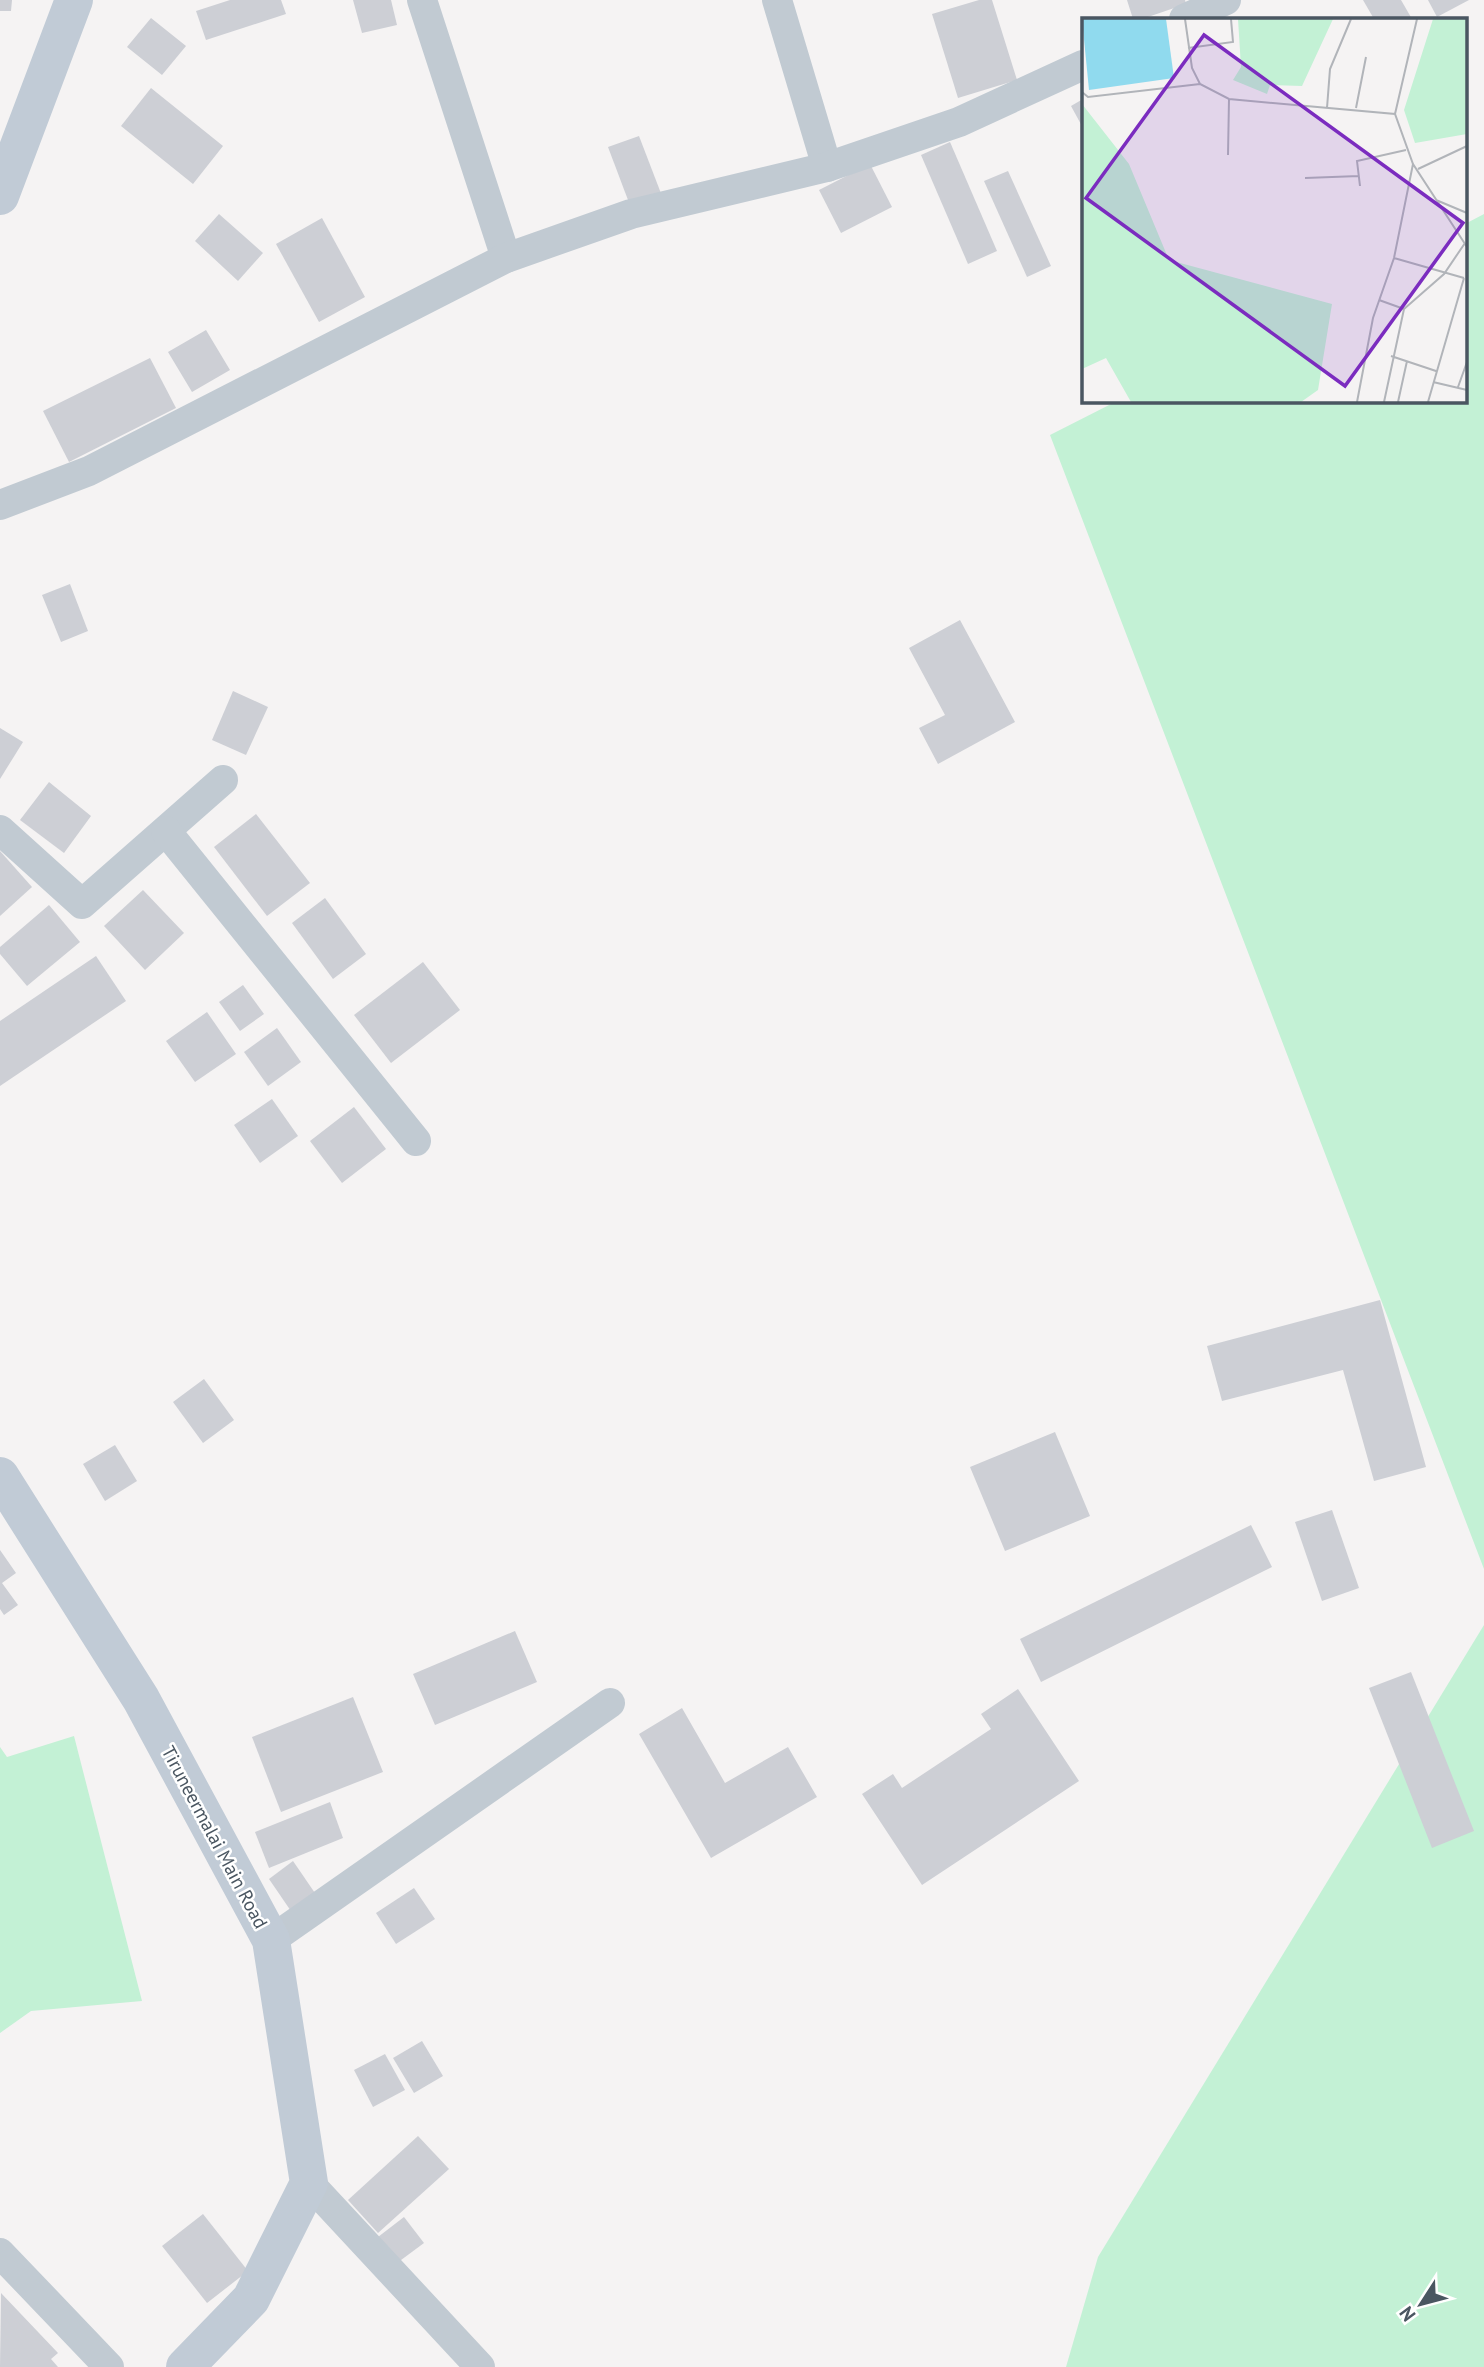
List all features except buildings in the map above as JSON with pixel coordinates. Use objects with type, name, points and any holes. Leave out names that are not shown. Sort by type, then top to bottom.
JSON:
[{"type":"main road","points":[[0,196],[74,0]]},
{"type":"main road","name":"Tiruneermalai Main Road","points":[[0,1476],[141,1699],[271,1940],[309,2183]]},
{"type":"main road","points":[[185,2367],[251,2299],[309,2183]]},
{"type":"street","points":[[422,0],[506,258]]},
{"type":"street","points":[[777,0],[827,167]]},
{"type":"street","points":[[1186,18],[1226,0]]},
{"type":"street","points":[[0,505],[89,471],[506,258],[631,214],[827,167],[959,122],[1082,65]]},
{"type":"street","points":[[0,830],[82,904],[223,780]]},
{"type":"street","points":[[166,831],[416,1142]]},
{"type":"street","points":[[271,1940],[610,1703]]},
{"type":"street","points":[[309,2183],[480,2367]]},
{"type":"street","points":[[0,2253],[109,2367]]},
{"type":"green space","points":[[1484,214],[1484,1569],[1050,435],[1115,402],[1466,402],[1466,223]]},
{"type":"green space","points":[[1484,1625],[1484,2367],[1066,2367],[1098,2257]]},
{"type":"green space","points":[[74,1736],[142,2001],[31,2011],[0,2033],[0,1747],[7,1757]]}]
